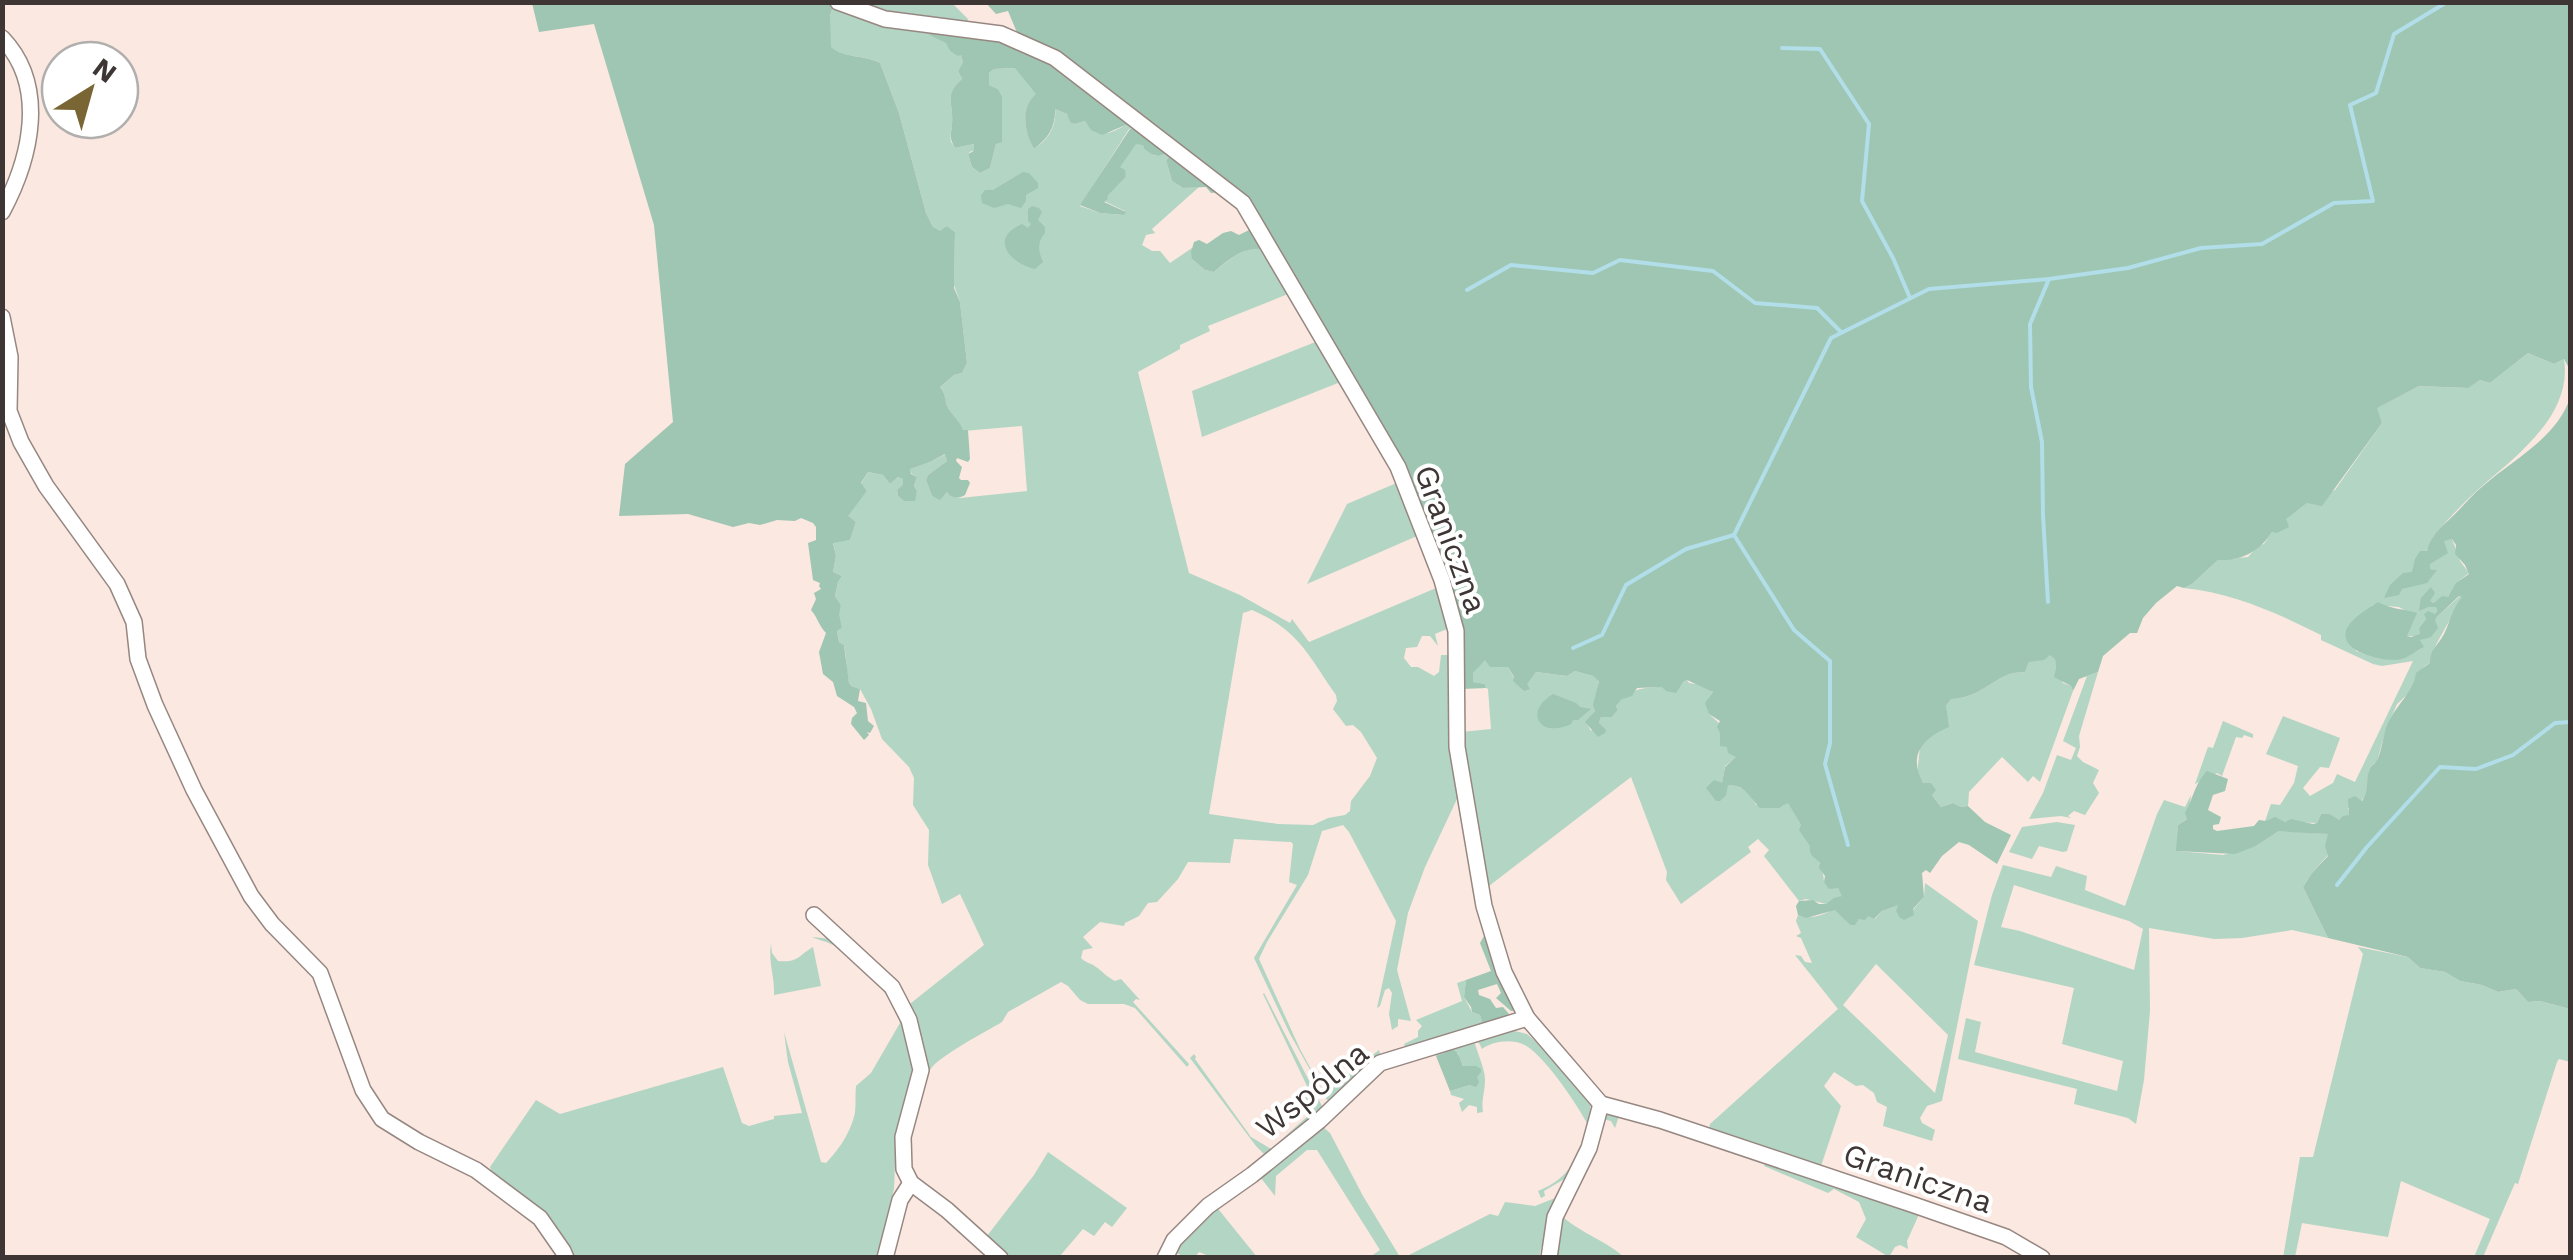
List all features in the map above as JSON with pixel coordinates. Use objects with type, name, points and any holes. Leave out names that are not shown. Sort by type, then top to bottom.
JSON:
[{"type":"street","name":"Graniczna","points":[[838,2],[885,19],[1001,34],[1054,58],[1243,203],[1398,467],[1442,580],[1456,631],[1457,746],[1484,906],[1504,972],[1527,1018],[1601,1104],[1660,1120],[2006,1237],[2042,1258]]},
{"type":"street","points":[[2,38],[20,60],[32,105],[26,155],[2,212]]},
{"type":"street","points":[[2,317],[10,357],[9,412],[21,442],[46,486],[118,584],[134,622],[138,659],[194,790],[252,896],[272,924],[320,973],[363,1090],[382,1119],[476,1170],[540,1218],[566,1258]]},
{"type":"street","points":[[814,916],[892,987],[909,1020],[921,1070],[903,1138],[904,1169],[911,1184],[947,1210],[1000,1258]]},
{"type":"street","name":"Wspólna","points":[[1165,1258],[1174,1240],[1208,1206],[1319,1121],[1380,1063],[1527,1018]]},
{"type":"street","points":[[1548,1258],[1555,1217],[1589,1148],[1601,1104]]},
{"type":"street","points":[[885,1258],[900,1200],[911,1184]]},
{"type":"green space","points":[[985,2],[2570,3],[2570,370],[2564,359],[2554,364],[2528,353],[2490,383],[2480,380],[2468,388],[2419,386],[2377,408],[2382,423],[2322,506],[2307,503],[2286,519],[2289,527],[2272,532],[2255,550],[2242,557],[2218,560],[2192,584],[2177,586],[2143,618],[2137,633],[2130,633],[2103,656],[2098,672],[2079,679],[2073,691],[2054,677],[2055,659],[2050,655],[2029,662],[2025,672],[2009,674],[1975,693],[1951,699],[1946,706],[1949,727],[1920,749],[1919,773],[1923,783],[1931,783],[1936,790],[1932,795],[1941,807],[1953,803],[1968,806],[1985,822],[2011,835],[1997,864],[1959,842],[1930,873],[1922,873],[1924,897],[1913,909],[1914,915],[1904,920],[1896,910],[1898,905],[1874,919],[1859,919],[1855,925],[1835,910],[1806,918],[1798,915],[1799,901],[1826,904],[1842,896],[1838,888],[1829,889],[1824,882],[1820,863],[1811,854],[1788,803],[1779,808],[1760,808],[1743,789],[1728,785],[1726,795],[1716,801],[1706,788],[1714,780],[1722,783],[1725,767],[1736,757],[1728,753],[1727,747],[1720,746],[1720,721],[1709,714],[1705,703],[1713,692],[1687,680],[1676,693],[1661,687],[1637,688],[1632,696],[1622,699],[1612,717],[1601,717],[1599,723],[1606,730],[1598,737],[1585,722],[1595,711],[1599,681],[1593,676],[1575,671],[1567,676],[1536,672],[1527,684],[1530,689],[1524,691],[1513,681],[1508,667],[1490,667],[1485,660],[1473,673],[1473,682],[1485,684],[1486,688],[1462,689],[1462,657],[1395,450],[1247,202],[1220,192],[1211,193],[1206,187],[1183,188],[1172,181],[1166,160],[1177,149],[1135,116],[1128,124],[1102,135],[1091,130],[1085,121],[1070,122],[1067,114],[1055,109],[1050,132],[1034,149],[1025,120],[1036,94],[1015,68],[989,73],[989,85],[1002,96],[1002,142],[996,144],[990,168],[980,173],[972,167],[968,154],[974,151],[974,144],[955,148],[951,136],[951,95],[962,79],[958,71],[963,62],[961,55],[950,51],[946,43],[929,35],[929,31],[1018,35],[1008,11],[996,14]]},
{"type":"green space","points":[[532,3],[834,3],[830,16],[831,47],[880,63],[899,113],[926,213],[933,227],[940,231],[947,226],[955,232],[954,288],[960,302],[967,363],[962,373],[940,387],[947,406],[963,430],[968,430],[970,459],[956,461],[962,467],[959,478],[970,483],[960,497],[947,492],[940,500],[932,496],[926,480],[947,461],[945,454],[910,469],[917,477],[915,501],[904,501],[898,496],[903,479],[898,477],[890,484],[883,475],[868,472],[861,483],[867,491],[848,516],[856,522],[850,540],[833,543],[833,572],[842,576],[835,596],[841,605],[839,642],[844,645],[849,683],[860,689],[858,701],[866,703],[868,721],[874,726],[864,740],[851,724],[857,713],[854,707],[837,696],[833,682],[823,674],[819,652],[826,633],[811,610],[816,599],[814,593],[821,589],[820,583],[813,580],[808,543],[816,540],[813,523],[801,518],[733,527],[688,514],[619,516],[625,464],[673,422],[654,225],[594,24],[539,32]]},
{"type":"green space","points":[[834,3],[878,21],[932,29],[929,35],[947,43],[957,56],[961,54],[963,62],[958,71],[962,79],[951,96],[951,142],[955,148],[974,144],[974,152],[968,154],[972,167],[980,173],[990,168],[996,144],[1002,141],[1002,96],[989,85],[989,73],[994,69],[1016,68],[1037,94],[1028,106],[1025,120],[1034,149],[1050,132],[1055,109],[1067,114],[1075,124],[1085,121],[1100,133],[1129,123],[1133,128],[1080,206],[1124,215],[1125,211],[1104,201],[1126,177],[1119,167],[1135,144],[1143,144],[1155,156],[1166,152],[1167,147],[1174,152],[1166,160],[1172,181],[1183,188],[1199,187],[1152,229],[1155,233],[1146,235],[1142,245],[1160,251],[1170,263],[1192,248],[1192,259],[1214,272],[1241,252],[1260,248],[1262,240],[1293,292],[1208,326],[1210,331],[1138,372],[1189,573],[1290,623],[1292,619],[1309,642],[1436,588],[1447,629],[1435,634],[1438,646],[1430,636],[1422,636],[1417,647],[1406,648],[1404,658],[1411,667],[1434,676],[1439,672],[1441,655],[1450,655],[1453,660],[1457,763],[1487,934],[1484,936],[1457,799],[1408,913],[1397,970],[1411,1021],[1398,1019],[1398,1026],[1392,1030],[1389,988],[1377,1008],[1396,921],[1343,825],[1322,831],[1308,875],[1259,959],[1324,1093],[1379,1050],[1381,1057],[1331,1101],[1327,1100],[1290,1034],[1254,958],[1297,885],[1289,882],[1291,842],[1234,839],[1230,863],[1188,862],[1178,879],[1157,902],[1148,903],[1139,916],[1124,926],[1100,922],[1083,937],[1093,948],[1083,950],[1081,958],[1115,981],[1121,979],[1140,1000],[1133,1002],[1189,1064],[1187,1067],[1135,1008],[1124,1004],[1088,1004],[1061,982],[1008,1012],[1002,1022],[952,1051],[930,1070],[911,1129],[912,1167],[916,1177],[987,1236],[1048,1152],[1127,1208],[1112,1227],[1105,1222],[1094,1236],[1083,1229],[1059,1257],[1004,1257],[916,1181],[905,1160],[907,1128],[923,1069],[906,1007],[984,945],[960,894],[942,904],[928,865],[929,830],[913,805],[914,778],[909,767],[882,739],[860,689],[850,686],[844,645],[839,642],[837,631],[842,628],[838,613],[841,605],[835,596],[842,576],[833,572],[833,542],[850,540],[856,522],[847,516],[867,491],[861,484],[868,472],[883,475],[890,484],[898,477],[904,479],[898,496],[914,501],[917,477],[909,469],[946,454],[947,461],[926,480],[932,496],[940,499],[947,492],[960,498],[1027,491],[1022,426],[963,431],[946,403],[940,387],[962,373],[967,363],[960,302],[954,285],[955,232],[947,226],[940,232],[926,213],[899,113],[880,63],[830,47]],"holes":[[[1252,610],[1301,645],[1336,695],[1333,709],[1346,726],[1353,725],[1361,732],[1377,758],[1370,776],[1351,801],[1350,811],[1313,825],[1209,814],[1243,613]]]},
{"type":"green space","points":[[852,3],[952,3],[968,19],[966,26],[904,17]]},
{"type":"green space","points":[[1137,128],[1167,152],[1155,155],[1136,144],[1120,167],[1126,177],[1104,202],[1126,212],[1124,215],[1100,213],[1080,205],[1130,129]]},
{"type":"green space","points":[[1023,172],[1029,173],[1038,188],[1026,195],[1021,208],[1008,204],[994,208],[982,203],[985,190],[993,190]]},
{"type":"green space","points":[[1032,206],[1042,212],[1038,220],[1045,227],[1039,247],[1043,262],[1035,269],[1011,256],[1005,243],[1012,230],[1031,224],[1028,209]]},
{"type":"green space","points":[[1249,230],[1262,240],[1260,249],[1241,252],[1214,272],[1192,259],[1194,242],[1207,244],[1223,233],[1239,235]]},
{"type":"green space","points":[[1318,341],[1343,381],[1202,437],[1192,391]]},
{"type":"green space","points":[[2528,353],[2554,364],[2564,359],[2560,398],[2551,416],[2525,448],[2436,533],[2402,589],[2436,570],[2429,569],[2430,564],[2443,540],[2452,539],[2469,573],[2448,597],[2434,603],[2429,601],[2431,587],[2428,606],[2436,607],[2437,611],[2425,614],[2419,628],[2421,634],[2417,636],[2407,636],[2408,612],[2399,607],[2373,605],[2348,628],[2356,651],[2383,659],[2406,656],[2423,647],[2420,640],[2437,617],[2463,597],[2430,663],[2397,704],[2377,761],[2368,775],[2367,794],[2348,808],[2350,816],[2338,820],[2321,814],[2317,823],[2265,821],[2271,804],[2280,805],[2294,783],[2298,766],[2266,754],[2283,716],[2340,738],[2329,768],[2320,767],[2303,788],[2310,796],[2333,783],[2337,774],[2355,782],[2413,661],[2373,664],[2271,612],[2220,594],[2184,588],[2218,560],[2248,557],[2285,519],[2335,490],[2382,423],[2376,408],[2419,386],[2467,388],[2480,380],[2490,383]]},
{"type":"green space","points":[[2570,398],[2570,1009],[2528,1002],[2516,989],[2498,992],[2460,981],[2445,972],[2420,968],[2408,957],[2328,938],[2303,887],[2328,856],[2328,834],[2279,831],[2235,854],[2176,851],[2178,825],[2187,819],[2185,813],[2207,771],[2228,779],[2225,791],[2213,795],[2208,810],[2221,817],[2219,824],[2213,825],[2217,831],[2254,826],[2259,820],[2275,817],[2285,822],[2291,819],[2313,824],[2321,814],[2330,814],[2339,820],[2349,815],[2348,799],[2355,796],[2362,801],[2389,720],[2416,673],[2430,663],[2462,597],[2437,617],[2438,628],[2431,637],[2420,640],[2424,647],[2402,659],[2375,658],[2356,650],[2346,637],[2347,628],[2378,602],[2417,613],[2407,636],[2420,634],[2424,614],[2437,611],[2436,607],[2428,607],[2419,611],[2421,598],[2431,587],[2435,593],[2430,601],[2448,597],[2456,583],[2469,574],[2455,554],[2452,539],[2444,541],[2448,553],[2430,564],[2430,569],[2437,570],[2427,583],[2384,598],[2390,585],[2403,573],[2412,572],[2420,551],[2427,551],[2438,531],[2476,492],[2544,437]]},
{"type":"green space","points":[[1399,482],[1433,568],[1429,570],[1417,536],[1307,584],[1347,504]]},
{"type":"green space","points":[[2050,654],[2063,683],[2073,691],[2040,782],[2033,776],[2028,782],[2002,757],[1969,792],[1968,806],[1953,803],[1941,807],[1917,775],[1920,747],[1946,713],[1946,706],[1951,699],[1975,693],[2009,674],[2025,672],[2029,662]]},
{"type":"green space","points":[[1485,660],[1497,667],[1508,667],[1514,678],[1526,684],[1536,672],[1567,676],[1575,671],[1599,680],[1595,711],[1586,722],[1591,731],[1601,717],[1612,717],[1625,696],[1636,691],[1661,687],[1666,691],[1687,680],[1713,692],[1709,714],[1720,724],[1720,746],[1727,746],[1737,757],[1725,766],[1725,789],[1728,785],[1741,788],[1756,805],[1783,806],[1788,802],[1816,853],[1824,882],[1838,888],[1843,896],[1826,904],[1799,901],[1764,856],[1769,850],[1758,839],[1748,847],[1751,852],[1681,904],[1666,880],[1667,872],[1631,777],[1489,886],[1484,876],[1461,732],[1491,729],[1488,689],[1485,684],[1473,682],[1473,673]]},
{"type":"green space","points":[[2098,672],[2077,756],[2099,770],[2093,783],[2099,793],[2085,815],[2074,811],[2068,816],[2071,818],[2029,819],[2057,755],[2071,760],[2076,748],[2063,741],[2087,676]]},
{"type":"green space","points":[[1553,694],[1591,709],[1560,728],[1544,726],[1537,715]]},
{"type":"green space","points":[[2223,721],[2253,734],[2253,738],[2236,737],[2222,776],[2217,773],[2195,784],[2208,747],[2213,748]]},
{"type":"green space","points":[[2191,795],[2188,818],[2178,825],[2177,851],[2223,855],[2256,846],[2279,831],[2328,834],[2328,855],[2303,887],[2328,938],[2292,930],[2214,939],[2149,928],[2150,1011],[2136,1124],[2128,1118],[2074,1104],[2077,1089],[1958,1059],[1966,1018],[1981,1022],[1975,1052],[2117,1091],[2123,1061],[2062,1044],[2074,988],[1974,965],[2003,865],[2051,877],[2056,866],[2087,876],[2085,890],[2125,906],[2164,800],[2185,807]],"holes":[[[2014,885],[2129,921],[2143,929],[2134,970],[2001,927]]]},
{"type":"green space","points":[[2057,822],[2075,825],[2067,851],[2039,846],[2032,859],[2009,852],[2022,827]]},
{"type":"green space","points":[[1925,883],[1978,921],[1942,1101],[1927,1106],[1920,1118],[1935,1130],[1932,1141],[1883,1126],[1887,1107],[1877,1102],[1874,1093],[1863,1085],[1856,1086],[1834,1072],[1824,1086],[1841,1106],[1821,1166],[1709,1129],[1838,1009],[1795,955],[1812,963],[1801,938],[1796,936],[1801,933],[1798,915],[1812,917],[1835,909],[1854,925],[1868,915],[1875,919],[1882,911],[1899,904],[1896,910],[1913,910],[1924,897]],"holes":[[[1876,964],[1948,1035],[1935,1093],[1843,1005]]]},
{"type":"green space","points":[[1487,934],[1517,1000],[1511,1011],[1496,998],[1501,993],[1497,984],[1478,990],[1479,995],[1509,1014],[1483,1025],[1480,1015],[1472,1012],[1464,997],[1466,980],[1491,971],[1480,943]]},
{"type":"green space","points":[[812,937],[831,939],[864,969],[833,945]]},
{"type":"green space","points":[[771,944],[778,961],[794,960],[813,947],[821,986],[774,995]]},
{"type":"green space","points":[[2358,947],[2408,957],[2420,968],[2445,972],[2460,981],[2498,992],[2516,989],[2528,1002],[2570,1009],[2570,1062],[2557,1062],[2518,1184],[2515,1183],[2483,1257],[2474,1257],[2490,1219],[2401,1181],[2388,1237],[2302,1223],[2295,1257],[2283,1258],[2300,1157],[2313,1157],[2363,954]]},
{"type":"green space","points":[[864,969],[886,989],[901,1011],[913,1077],[896,1141],[894,1189],[877,1257],[568,1257],[493,1176],[490,1167],[536,1100],[560,1114],[723,1067],[742,1123],[749,1126],[774,1116],[802,1113],[784,1032],[821,1162],[826,1163],[848,1133],[856,1086],[871,1073],[900,1023],[890,1000]]},
{"type":"green space","points":[[1466,980],[1464,997],[1472,1012],[1480,1015],[1483,1025],[1406,1050],[1404,1044],[1418,1037],[1422,1026],[1416,1020],[1462,1001],[1457,983]]},
{"type":"green space","points":[[1264,993],[1323,1108],[1265,1155],[1256,1146],[1190,1058],[1194,1054],[1251,1137],[1271,1149],[1310,1114],[1307,1086]]},
{"type":"green space","points":[[1511,1030],[1534,1040],[1592,1103],[1594,1117],[1573,1174],[1544,1191],[1541,1198],[1538,1191],[1559,1179],[1572,1165],[1588,1125],[1561,1083],[1536,1053],[1523,1044],[1505,1041],[1482,1049],[1474,1040],[1485,1075],[1483,1112],[1477,1113],[1477,1107],[1469,1105],[1462,1112],[1459,1103],[1464,1099],[1450,1091],[1470,1085],[1467,1068],[1458,1053],[1436,1056],[1434,1050]]},
{"type":"green space","points":[[1446,1049],[1456,1052],[1463,1066],[1481,1069],[1476,1087],[1450,1091],[1436,1056]]},
{"type":"green space","points":[[1606,1111],[1619,1116],[1615,1128],[1611,1121],[1603,1119],[1563,1217],[1624,1257],[1551,1258],[1556,1225]]},
{"type":"green space","points":[[1322,1126],[1330,1133],[1400,1257],[1370,1257],[1380,1250],[1317,1150],[1307,1150],[1276,1176],[1275,1196],[1257,1173]]},
{"type":"green space","points":[[1768,1159],[1921,1210],[1907,1241],[1908,1249],[1895,1247],[1889,1257],[1856,1237],[1866,1219],[1859,1202],[1834,1189],[1828,1193],[1764,1166]]},
{"type":"green space","points":[[1560,1196],[1550,1213],[1539,1257],[1403,1258],[1490,1214],[1498,1216],[1505,1202],[1535,1206]]},
{"type":"green space","points":[[1215,1205],[1257,1257],[1211,1257],[1199,1252],[1195,1257],[1185,1258],[1174,1251]]},
{"type":"waterway","points":[[1848,845],[1825,764],[1830,743],[1830,661],[1794,630],[1734,535],[1831,338],[1929,289],[2049,279],[2128,268],[2201,248],[2262,244],[2334,203],[2373,201],[2350,105],[2376,93],[2394,34],[2447,2]]},
{"type":"waterway","points":[[1782,48],[1820,49],[1869,124],[1862,201],[1910,298]]},
{"type":"waterway","points":[[1467,290],[1511,265],[1593,273],[1620,260],[1713,271],[1755,303],[1817,308],[1841,332]]},
{"type":"waterway","points":[[2048,602],[2042,442],[2031,387],[2030,324],[2049,279]]},
{"type":"waterway","points":[[1573,648],[1602,635],[1626,585],[1686,549],[1734,535]]},
{"type":"waterway","points":[[2337,885],[2440,767],[2476,769],[2513,755],[2555,723],[2570,722]]}]
